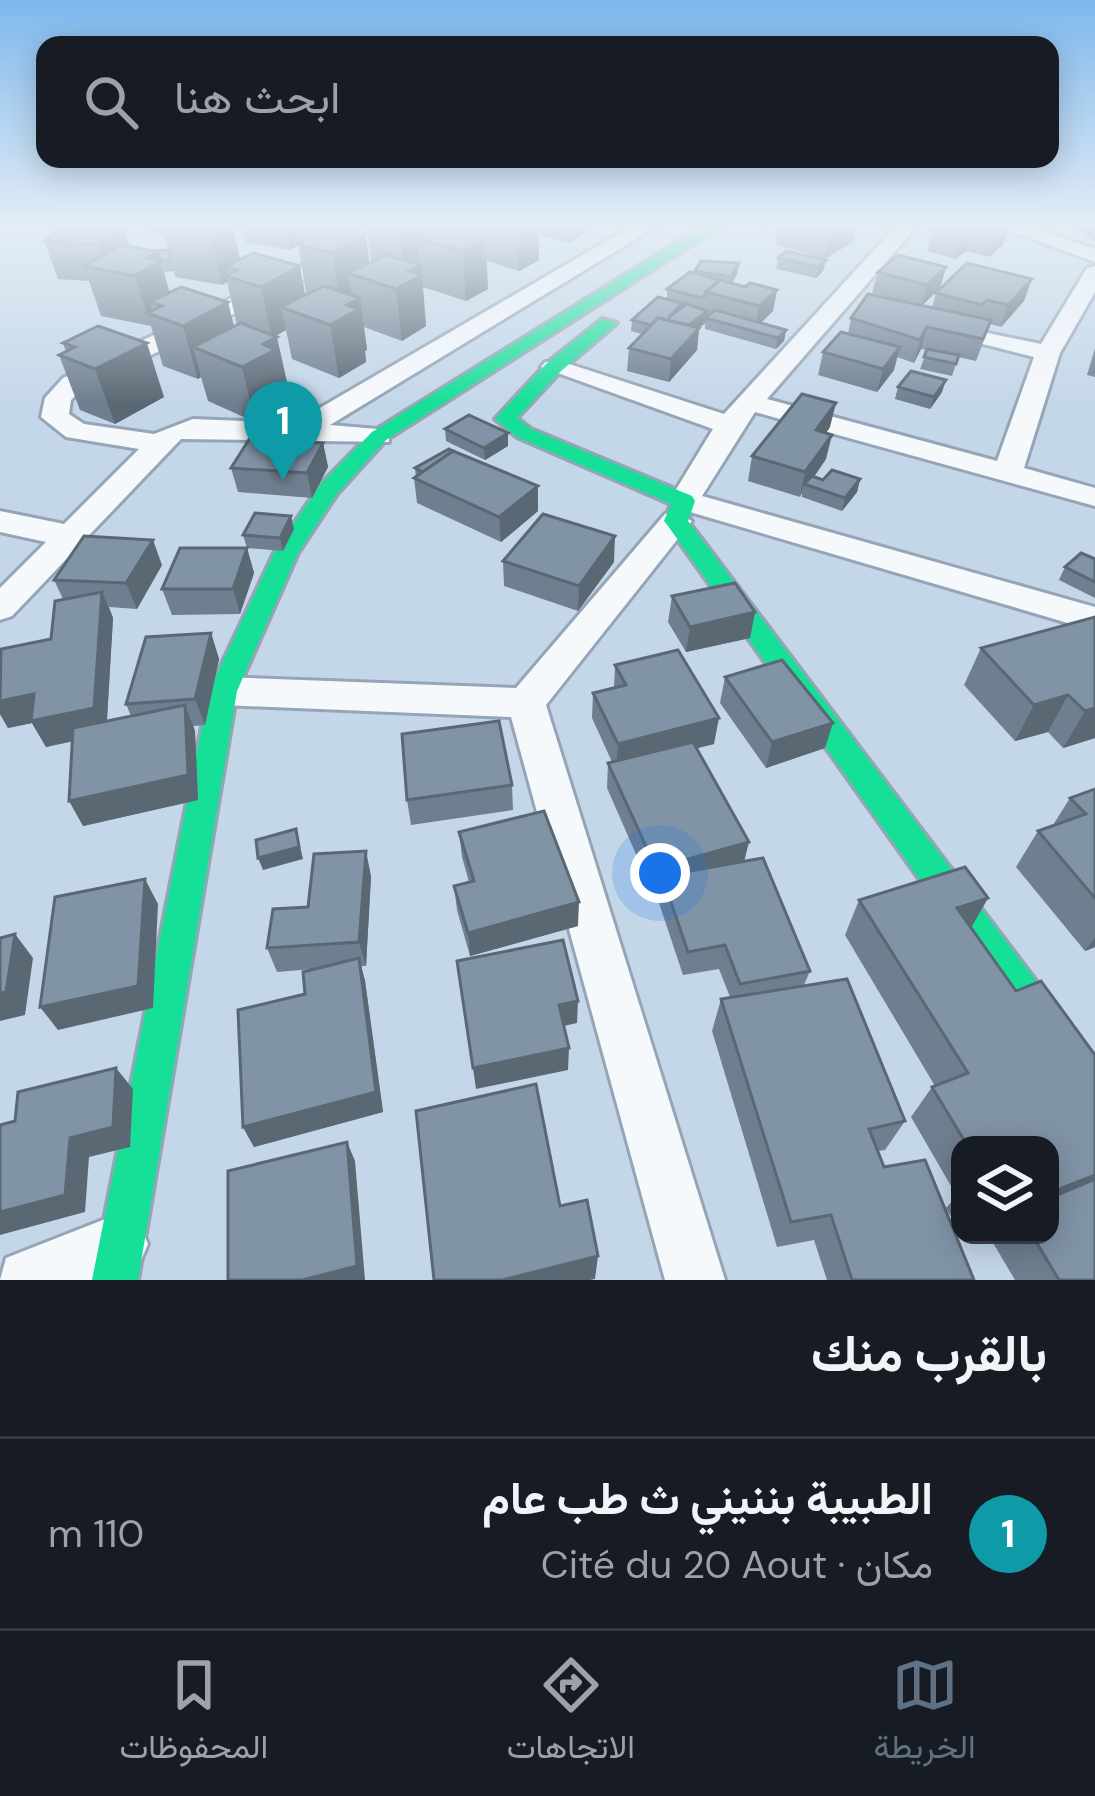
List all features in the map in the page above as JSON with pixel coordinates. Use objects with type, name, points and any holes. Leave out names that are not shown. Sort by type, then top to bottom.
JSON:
[{"type":"street","points":[[157,443],[76,431],[55,417],[58,398],[73,384],[278,285]]},
{"type":"street","points":[[299,432],[548,285]]},
{"type":"street","points":[[28,1280],[118,1262],[223,691],[250,616],[342,469],[379,436],[621,285]]},
{"type":"street","points":[[656,285],[554,367],[505,419],[680,511],[1095,619]]},
{"type":"street","points":[[526,703],[680,511],[729,425],[862,285]]},
{"type":"street","points":[[1008,472],[1048,353],[1088,285]]},
{"type":"street","points":[[919,326],[1048,353]]},
{"type":"street","points":[[554,367],[729,425]]},
{"type":"street","points":[[751,403],[1095,497]]},
{"type":"street","points":[[0,608],[157,443],[193,427],[379,436]]},
{"type":"street","points":[[680,511],[1095,1092]]},
{"type":"street","points":[[0,520],[20,529],[66,534]]},
{"type":"street","points":[[223,691],[526,703]]},
{"type":"street","points":[[526,703],[695,1280]]},
{"type":"building","points":[[673,285],[714,285],[702,298],[667,289]]},
{"type":"building","points":[[714,285],[777,290],[759,306],[706,292]]},
{"type":"building","points":[[945,285],[1027,285],[1008,305],[987,300],[982,305],[936,293]]},
{"type":"building","points":[[324,286],[360,298],[347,305],[359,309],[330,325],[281,307]]},
{"type":"building","points":[[181,287],[228,302],[183,326],[147,313],[162,306],[150,302]]},
{"type":"building","points":[[868,294],[991,320],[983,339],[927,327],[920,340],[851,318]]},
{"type":"building","points":[[658,297],[682,303],[668,318],[686,304],[708,311],[689,325],[658,318],[651,325],[632,320]]},
{"type":"building","points":[[715,310],[786,330],[778,338],[706,318]]},
{"type":"building","points":[[658,318],[699,328],[671,359],[629,348]]},
{"type":"building","points":[[241,323],[277,337],[263,344],[275,350],[242,367],[193,347]]},
{"type":"building","points":[[98,326],[147,343],[95,369],[59,355],[75,347],[63,343]]},
{"type":"building","points":[[841,332],[900,347],[883,369],[823,352]]},
{"type":"building","points":[[927,349],[959,355],[956,364],[924,357]]},
{"type":"building","points":[[911,371],[946,380],[934,397],[898,387]]},
{"type":"building","points":[[802,394],[836,403],[816,430],[832,435],[805,472],[752,456]]},
{"type":"building","points":[[469,415],[508,433],[484,448],[445,429]]},
{"type":"building","points":[[250,438],[323,443],[307,473],[231,468]]},
{"type":"building","points":[[453,451],[423,472],[415,468]]},
{"type":"building","points":[[453,451],[538,486],[499,517],[414,478]]},
{"type":"building","points":[[832,470],[860,479],[845,498],[804,484],[812,476],[823,480]]},
{"type":"building","points":[[255,513],[291,516],[280,538],[243,535]]},
{"type":"building","points":[[543,514],[615,536],[579,586],[503,561]]},
{"type":"building","points":[[84,536],[153,540],[126,583],[54,580]]},
{"type":"building","points":[[180,548],[247,548],[233,589],[162,589]]},
{"type":"building","points":[[1081,553],[1095,559],[1095,582],[1065,567]]},
{"type":"building","points":[[735,583],[755,612],[690,627],[672,596]]},
{"type":"building","points":[[102,592],[94,708],[31,721],[34,694],[0,701],[1,649],[51,639],[55,601]]},
{"type":"building","points":[[1095,617],[1095,708],[1085,711],[1068,695],[1034,705],[981,648]]},
{"type":"building","points":[[211,633],[195,699],[126,704],[146,637]]},
{"type":"building","points":[[678,650],[719,718],[618,744],[593,693],[626,685],[615,665]]},
{"type":"building","points":[[782,660],[833,723],[772,742],[725,677]]},
{"type":"building","points":[[185,705],[188,775],[69,801],[73,728]]},
{"type":"building","points":[[499,721],[512,785],[407,800],[402,734]]},
{"type":"building","points":[[693,742],[749,842],[656,868],[608,763]]},
{"type":"building","points":[[1095,789],[1095,898],[1038,831],[1086,814],[1070,798]]},
{"type":"building","points":[[544,811],[579,902],[468,933],[454,886],[474,881],[459,832]]},
{"type":"building","points":[[296,829],[299,847],[258,858],[256,840]]},
{"type":"building","points":[[366,851],[359,942],[267,948],[273,909],[308,907],[314,854]]},
{"type":"building","points":[[763,858],[810,971],[740,984],[725,945],[688,952],[662,876]]},
{"type":"building","points":[[965,867],[988,898],[957,908],[1016,991],[1041,981],[1095,1055],[1095,1175],[1059,1189],[1059,1136],[962,1136],[932,1087],[968,1073],[859,900]]},
{"type":"building","points":[[145,879],[138,986],[40,1007],[55,897]]},
{"type":"building","points":[[15,934],[6,992],[0,993],[0,938]]},
{"type":"building","points":[[563,940],[578,1001],[559,1005],[569,1048],[473,1068],[457,961]]},
{"type":"building","points":[[359,958],[376,1092],[243,1127],[238,1010],[305,994],[303,972]]},
{"type":"building","points":[[847,979],[905,1121],[869,1129],[884,1167],[925,1160],[951,1224],[951,1244],[959,1244],[974,1280],[852,1280],[831,1215],[791,1222],[721,999]]},
{"type":"building","points":[[116,1068],[113,1127],[70,1138],[65,1195],[0,1212],[0,1125],[15,1121],[18,1092]]},
{"type":"building","points":[[536,1084],[560,1206],[587,1200],[598,1256],[502,1280],[434,1280],[416,1111]]},
{"type":"building","points":[[347,1142],[357,1266],[302,1280],[228,1280],[228,1171]]},
{"type":"building","points":[[1095,1179],[1095,1280],[1059,1280],[1037,1244],[1059,1244],[1059,1194]]},
{"type":"traffic: fast","points":[[115,1280],[223,691],[286,553],[328,490],[379,436],[621,285]]},
{"type":"traffic: fast","points":[[608,323],[554,367],[505,419],[524,433],[684,501],[676,521],[1095,1092]]},
{"type":"place","name":"الطبيبة بننيني ث طب عام","points":[[283,480]]}]
